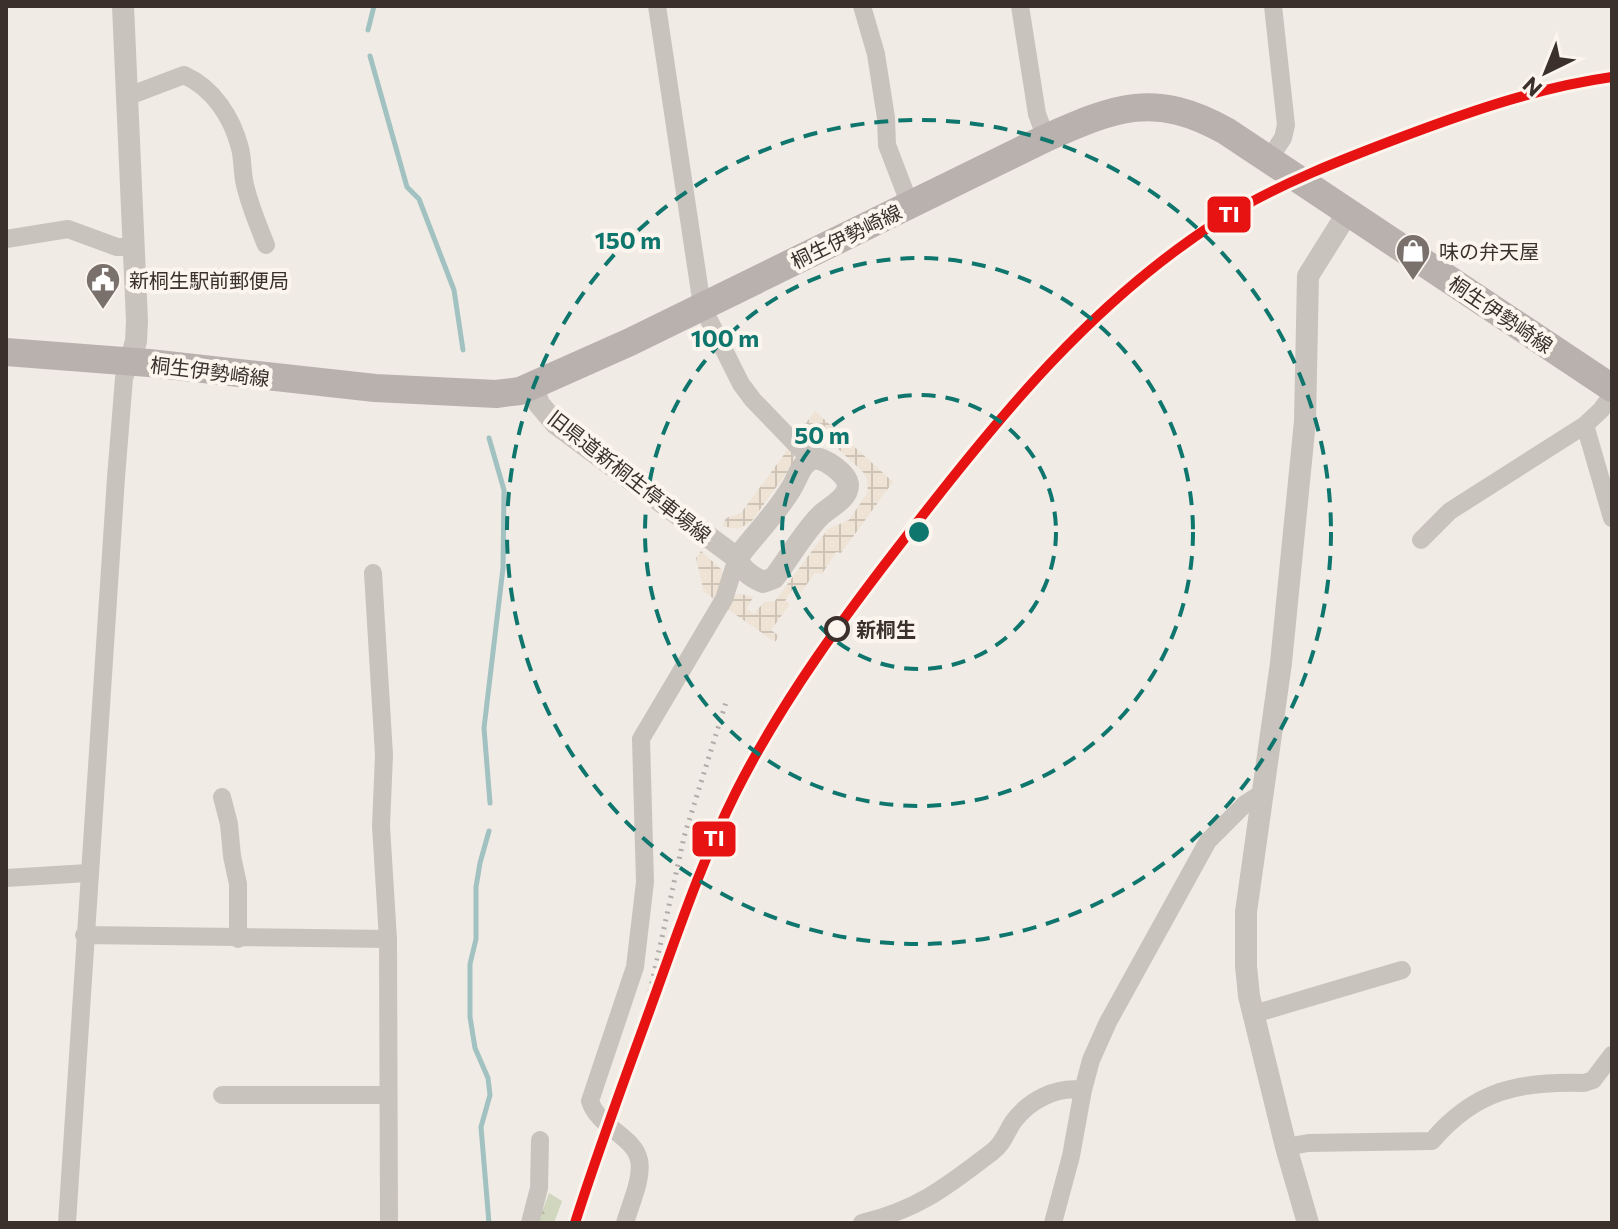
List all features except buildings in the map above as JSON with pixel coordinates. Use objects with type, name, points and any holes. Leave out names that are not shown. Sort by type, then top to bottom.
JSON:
[{"type":"main road","name":"桐生伊勢崎線","points":[[6,352],[375,388],[496,394],[533,387],[1046,138],[1098,115],[1156,107],[1198,117],[1269,159],[1612,388]]},
{"type":"street","points":[[67,1223],[122,391],[136,341],[123,6]]},
{"type":"street","points":[[625,1223],[640,1171],[640,1160],[634,1150],[596,1116],[590,1101],[635,967],[645,882],[639,745],[724,599],[737,558],[764,527],[792,488],[801,468],[810,459],[741,384],[702,306],[657,6]]},
{"type":"street","points":[[862,6],[876,54],[887,145],[910,205]]},
{"type":"street","points":[[1020,6],[1037,114],[1046,138]]},
{"type":"street","points":[[1269,159],[1283,138],[1286,125],[1273,6]]},
{"type":"street","points":[[126,97],[184,75],[217,100],[225,111],[239,146],[245,183],[266,245]]},
{"type":"street","points":[[1308,1223],[1254,1014],[1246,966],[1246,912],[1281,663],[1305,421],[1308,276],[1348,212]]},
{"type":"street","points":[[6,239],[68,229],[117,247],[133,247]]},
{"type":"street","name":"旧県道新桐生停車場線","points":[[533,387],[539,404],[556,424],[737,558],[742,569],[763,582],[770,581],[822,514],[840,499],[847,488],[846,479],[827,461],[810,459]]},
{"type":"street","points":[[1421,540],[1450,511],[1585,425],[1612,395]]},
{"type":"street","points":[[1585,425],[1612,518]]},
{"type":"street","points":[[373,573],[384,755],[381,826],[388,939],[389,1223]]},
{"type":"street","points":[[1053,1223],[1091,1060],[1108,1022],[1196,860],[1224,823],[1262,793]]},
{"type":"street","points":[[222,797],[238,884],[238,939]]},
{"type":"street","points":[[6,878],[88,873]]},
{"type":"street","points":[[84,935],[388,939]]},
{"type":"street","points":[[1254,1014],[1402,970]]},
{"type":"street","points":[[1286,1147],[1308,1143],[1432,1141],[1448,1122],[1479,1100],[1526,1085],[1593,1080],[1612,1055]]},
{"type":"street","points":[[862,1223],[906,1210],[947,1186],[994,1151],[1003,1142],[1014,1121],[1041,1098],[1059,1089],[1083,1090]]},
{"type":"street","points":[[222,1095],[388,1095]]},
{"type":"street","points":[[530,1223],[539,1188],[540,1140]]},
{"type":"green space","points":[[549,1193],[562,1201],[554,1223],[538,1223]]},
{"type":"shaded area","points":[[815,411],[893,482],[822,574],[815,573],[801,592],[794,587],[785,601],[790,604],[771,630],[779,636],[775,642],[726,608],[733,595],[753,597],[747,609],[754,614],[764,602],[775,601],[828,529],[849,520],[868,492],[863,472],[835,446],[826,442],[805,441],[797,435]]},
{"type":"shaded area","points":[[791,445],[795,461],[751,522],[738,529],[722,526],[726,518],[741,513]]},
{"type":"shaded area","points":[[701,551],[722,570],[724,578],[717,601],[704,592],[696,558]]},
{"type":"waterway","points":[[368,30],[374,6]]},
{"type":"waterway","points":[[370,56],[407,187],[419,199],[454,290],[463,350]]},
{"type":"waterway","points":[[489,438],[504,490],[503,568],[484,728],[490,803]]},
{"type":"waterway","points":[[489,831],[476,887],[476,939],[470,964],[470,1017],[475,1048],[488,1078],[490,1095],[481,1127],[489,1223]]},
{"type":"railway","points":[[631,1061],[644,1019],[684,837],[727,699]]},
{"type":"transit line","name":"TI","points":[[575,1223],[692,894],[724,817],[754,758],[816,658],[862,595],[978,446],[1051,363],[1131,286],[1174,252],[1242,207],[1335,163],[1457,117],[1534,93],[1612,77]]},
{"type":"place","name":"味の弁天屋","points":[[1413,282]]},
{"type":"place","name":"新桐生駅前郵便局","points":[[103,311]]},
{"type":"place","name":"新桐生","points":[[837,629]]}]
